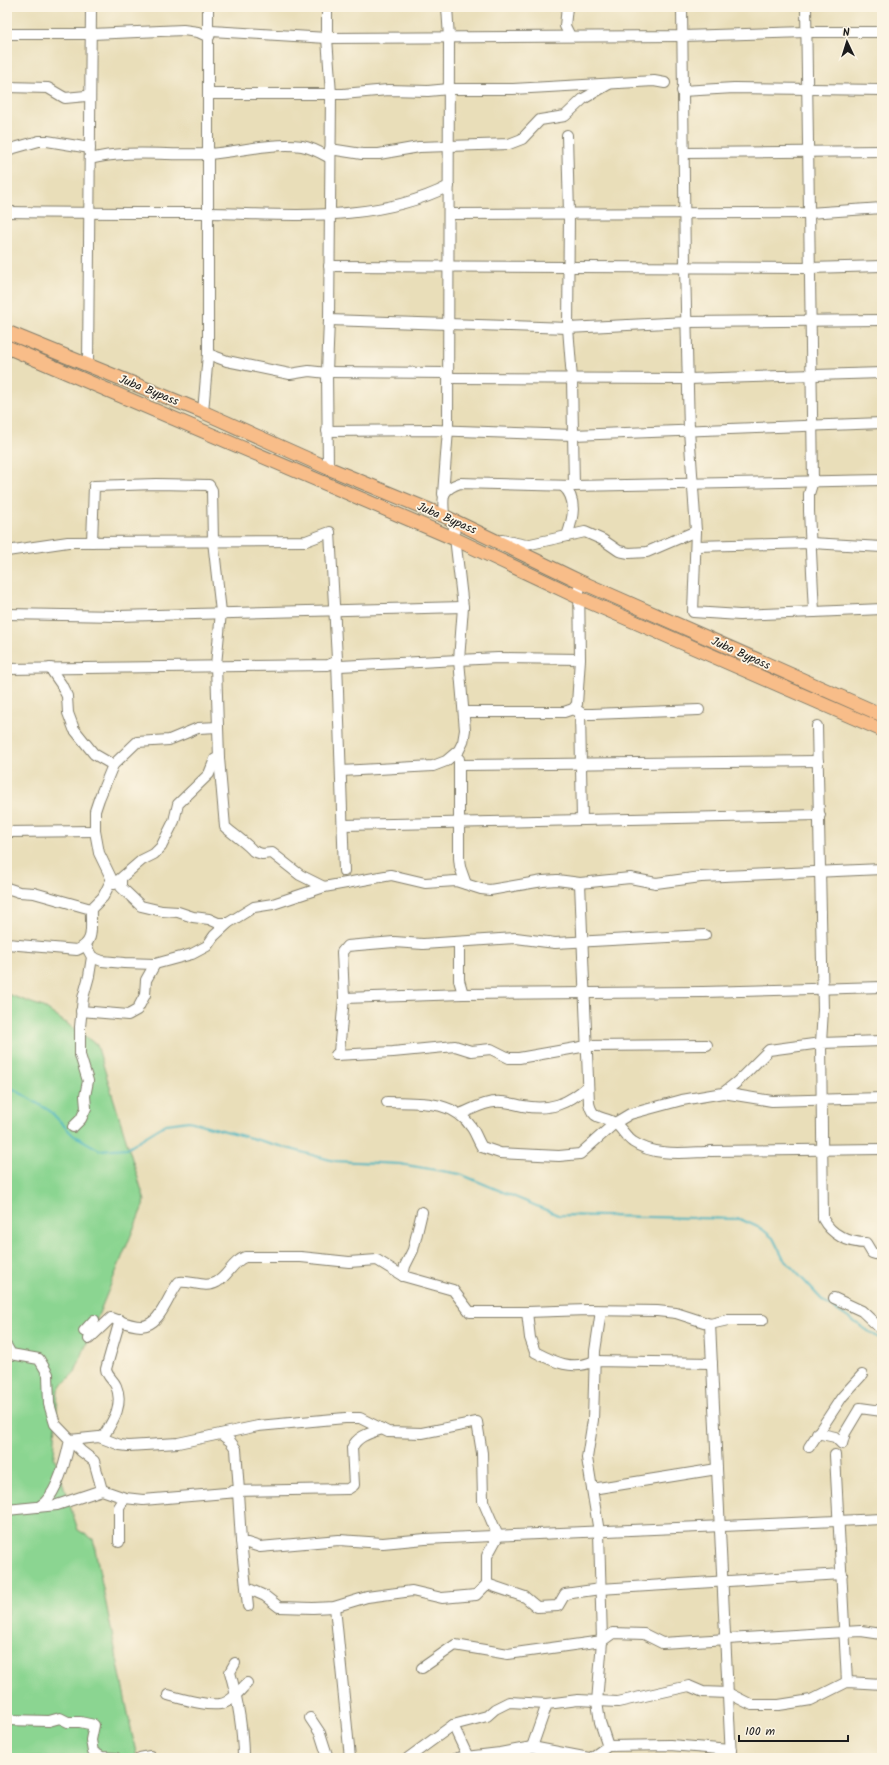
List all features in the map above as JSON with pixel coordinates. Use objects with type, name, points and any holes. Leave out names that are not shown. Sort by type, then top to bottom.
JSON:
[{"type":"main road","name":"Juba Bypass","points":[[7,332],[203,412],[328,468],[448,518],[579,581],[882,715]]},
{"type":"main road","name":"Juba Bypass","points":[[7,347],[455,539],[580,598],[882,730]]},
{"type":"street","points":[[88,365],[88,213],[92,34],[91,7]]},
{"type":"street","points":[[203,412],[208,354],[208,7]]},
{"type":"street","points":[[327,7],[326,38],[331,94],[329,320],[327,372],[328,468]]},
{"type":"street","points":[[341,771],[433,766],[446,761],[459,750],[464,742],[464,712],[459,660],[463,607],[455,539],[448,518],[443,494],[448,430],[449,325],[449,38],[447,7]]},
{"type":"street","points":[[567,7],[565,26],[570,36]]},
{"type":"street","points":[[682,7],[682,91],[685,153],[685,267],[689,430],[696,531],[692,612],[740,615],[882,609]]},
{"type":"street","points":[[806,7],[806,88],[811,321],[810,375],[813,481],[809,494],[809,505],[814,612]]},
{"type":"street","points":[[7,34],[92,34],[183,30],[198,32],[209,37]]},
{"type":"street","points":[[209,37],[211,32],[326,38],[683,36],[807,32],[882,32]]},
{"type":"street","points":[[209,94],[331,94],[388,90],[428,91],[449,89],[513,89],[654,81],[665,84]]},
{"type":"street","points":[[7,150],[31,143],[47,141],[90,154],[209,154],[246,148],[301,146],[330,153],[379,154],[419,147],[496,145],[517,141],[540,120],[565,116],[588,96],[611,83]]},
{"type":"street","points":[[7,87],[48,88],[64,98],[86,96]]},
{"type":"street","points":[[682,91],[734,88],[882,90]]},
{"type":"street","points":[[567,135],[569,214],[568,328],[572,379],[574,486]]},
{"type":"street","points":[[685,153],[882,151]]},
{"type":"street","points":[[7,212],[330,214],[386,209],[449,186]]},
{"type":"street","points":[[449,214],[809,213],[882,208]]},
{"type":"street","points":[[329,266],[448,268],[809,268],[882,266]]},
{"type":"street","points":[[329,320],[568,328],[687,322],[882,320]]},
{"type":"street","points":[[208,354],[227,361],[290,374],[309,371],[572,379],[688,379],[882,373]]},
{"type":"street","points":[[327,431],[448,430],[573,435],[882,423]]},
{"type":"street","points":[[443,494],[448,487],[460,483],[574,486],[882,480]]},
{"type":"street","points":[[92,542],[94,486],[156,484],[210,485],[213,501],[213,541],[221,612],[216,665],[219,758],[225,827],[238,840],[250,847],[253,851],[262,854],[272,853],[300,875],[324,887]]},
{"type":"street","points":[[563,486],[570,492],[573,502],[573,519],[567,536]]},
{"type":"street","points":[[494,539],[526,545],[578,533],[592,534],[619,551],[629,553],[647,552],[696,531]]},
{"type":"street","points":[[7,551],[68,542],[306,542],[330,532],[338,663],[344,871]]},
{"type":"street","points":[[696,546],[811,543],[882,547]]},
{"type":"street","points":[[579,581],[580,659],[579,698],[576,710],[581,764],[582,820]]},
{"type":"street","points":[[7,614],[118,616],[221,612],[463,607]]},
{"type":"street","points":[[7,668],[328,665],[335,662],[498,658],[580,659]]},
{"type":"street","points":[[50,668],[67,696],[68,713],[74,729],[94,754],[114,765]]},
{"type":"street","points":[[464,712],[564,712],[576,710],[592,714],[699,710]]},
{"type":"street","points":[[817,726],[823,988],[822,1043],[824,1219],[828,1228],[835,1234],[856,1243],[866,1243],[872,1253],[882,1256]]},
{"type":"street","points":[[218,727],[198,728],[169,740],[137,742],[114,765],[99,798],[95,811],[95,830],[99,853],[121,888],[141,906],[162,911],[178,912],[193,917],[208,919],[218,923],[228,923]]},
{"type":"street","points":[[459,750],[460,867],[466,884]]},
{"type":"street","points":[[7,944],[77,950],[86,946],[90,939],[91,909],[103,897],[116,880],[142,860],[154,854],[161,847],[174,821],[178,804],[205,779],[209,774],[215,760],[219,758]]},
{"type":"street","points":[[459,765],[818,762]]},
{"type":"street","points":[[343,825],[820,815]]},
{"type":"street","points":[[7,832],[95,830]]},
{"type":"street","points":[[86,946],[92,957],[102,961],[155,964],[192,954],[207,946],[214,936],[228,923],[254,907],[273,904],[324,887],[395,875],[425,883],[456,881],[481,889],[490,890],[543,880],[580,883],[630,878],[656,883],[701,877],[882,869]]},
{"type":"street","points":[[580,883],[588,1086],[591,1109]]},
{"type":"street","points":[[7,888],[19,892],[34,893],[91,909]]},
{"type":"street","points":[[705,935],[555,943],[516,938],[424,944],[394,942],[347,946],[342,952],[344,998],[339,1052],[336,1055],[392,1052],[455,1046],[471,1051],[491,1049],[509,1058],[519,1058],[587,1046],[707,1045]]},
{"type":"street","points":[[459,942],[459,980],[463,994]]},
{"type":"street","points":[[73,1127],[81,1119],[86,1108],[85,1096],[88,1080],[80,1055],[81,1011],[92,957]]},
{"type":"street","points":[[81,1011],[128,1015],[137,1010],[145,995],[146,980],[155,964]]},
{"type":"street","points":[[344,998],[463,994],[882,987]]},
{"type":"street","points":[[723,1094],[769,1050],[822,1043],[882,1041]]},
{"type":"street","points":[[460,1114],[493,1102],[508,1102],[536,1107],[560,1105],[569,1101],[588,1086]]},
{"type":"street","points":[[387,1102],[437,1104],[451,1108],[460,1114],[472,1128],[482,1147],[500,1153],[560,1156],[580,1154],[615,1123],[641,1110],[682,1100],[723,1094],[772,1101],[882,1098]]},
{"type":"street","points":[[569,1101],[577,1102],[591,1109],[597,1117],[615,1123],[632,1141],[657,1152],[683,1153],[882,1150]]},
{"type":"street","points":[[403,1276],[405,1266],[414,1250],[422,1212]]},
{"type":"street","points":[[84,1331],[94,1320],[89,1339],[111,1318],[142,1326],[150,1324],[156,1319],[179,1282],[205,1285],[218,1282],[238,1260],[245,1258],[301,1257],[349,1262],[382,1261],[403,1276],[453,1290],[470,1312],[668,1312],[710,1324],[728,1320],[763,1320]]},
{"type":"street","points":[[834,1298],[862,1311],[882,1330]]},
{"type":"street","points":[[601,1311],[594,1361],[593,1420],[587,1458],[599,1532],[602,1641],[597,1702],[600,1722],[608,1746]]},
{"type":"street","points":[[527,1312],[530,1338],[534,1352],[559,1364],[587,1364],[594,1361],[712,1363]]},
{"type":"street","points":[[103,1437],[114,1419],[118,1406],[116,1386],[108,1376],[106,1369],[120,1320]]},
{"type":"street","points":[[457,1758],[469,1758],[532,1747],[590,1758],[608,1746],[670,1745],[731,1754],[710,1324]]},
{"type":"street","points":[[7,1347],[11,1354],[39,1359],[48,1374],[49,1404],[55,1424],[81,1451],[94,1461],[102,1490]]},
{"type":"street","points":[[809,1447],[842,1397],[862,1375]]},
{"type":"street","points":[[817,1433],[834,1437],[842,1444],[845,1433],[860,1408],[882,1411]]},
{"type":"street","points":[[70,1440],[103,1437],[120,1445],[128,1446],[178,1443],[258,1426],[345,1418],[360,1418],[372,1422],[382,1430],[388,1432],[422,1433],[477,1422],[482,1453],[483,1501],[498,1536]]},
{"type":"street","points":[[143,1500],[239,1491],[348,1489],[354,1485],[352,1448],[354,1442],[362,1436],[382,1430]]},
{"type":"street","points":[[221,1434],[230,1441],[236,1449],[239,1491]]},
{"type":"street","points":[[40,1506],[46,1502],[61,1473],[70,1440]]},
{"type":"street","points":[[835,1455],[847,1682]]},
{"type":"street","points":[[592,1489],[717,1469]]},
{"type":"street","points":[[7,1510],[57,1505],[102,1490],[124,1498],[143,1500],[238,1492],[241,1541],[248,1588],[248,1606]]},
{"type":"street","points":[[119,1542],[119,1507],[124,1498]]},
{"type":"street","points":[[241,1541],[260,1547],[339,1540],[383,1543],[425,1539],[882,1519]]},
{"type":"street","points":[[248,1588],[265,1596],[279,1607],[334,1607],[367,1597],[412,1591],[442,1598],[476,1595],[487,1584],[487,1556],[498,1536]]},
{"type":"street","points":[[487,1584],[525,1597],[537,1607],[558,1606],[564,1594],[600,1589],[842,1574]]},
{"type":"street","points":[[334,1607],[350,1758]]},
{"type":"street","points":[[422,1668],[455,1645],[508,1654],[602,1641],[613,1633],[644,1634],[662,1643],[861,1631],[882,1634]]},
{"type":"street","points":[[235,1663],[230,1672],[237,1694],[243,1736],[243,1758]]},
{"type":"street","points":[[408,1758],[453,1725],[487,1716],[495,1709],[509,1702],[547,1704],[578,1700],[618,1702],[689,1686],[703,1692],[728,1693],[752,1705],[779,1705],[811,1700],[847,1682],[882,1684]]},
{"type":"street","points":[[168,1695],[189,1701],[221,1704],[237,1694],[247,1683]]},
{"type":"street","points":[[512,1758],[515,1754],[532,1747],[547,1704]]},
{"type":"street","points":[[7,1720],[49,1721],[60,1718],[68,1722],[80,1722],[94,1725],[91,1740],[93,1752],[102,1756],[116,1758]]},
{"type":"street","points":[[310,1718],[320,1733],[328,1758]]},
{"type":"street","points":[[453,1725],[469,1758]]},
{"type":"street","points":[[140,1758],[150,1756],[151,1758]]},
{"type":"green space","points":[[7,994],[43,1007],[97,1045],[145,1201],[75,1372],[58,1389],[54,1456],[78,1530],[93,1539],[137,1758],[7,1758]]},
{"type":"waterway","points":[[7,1085],[50,1111],[73,1135],[100,1150],[127,1148],[166,1124],[189,1121],[334,1161],[400,1164],[460,1174],[558,1215],[740,1219],[762,1229],[773,1238],[783,1258],[824,1302],[882,1340]]}]
